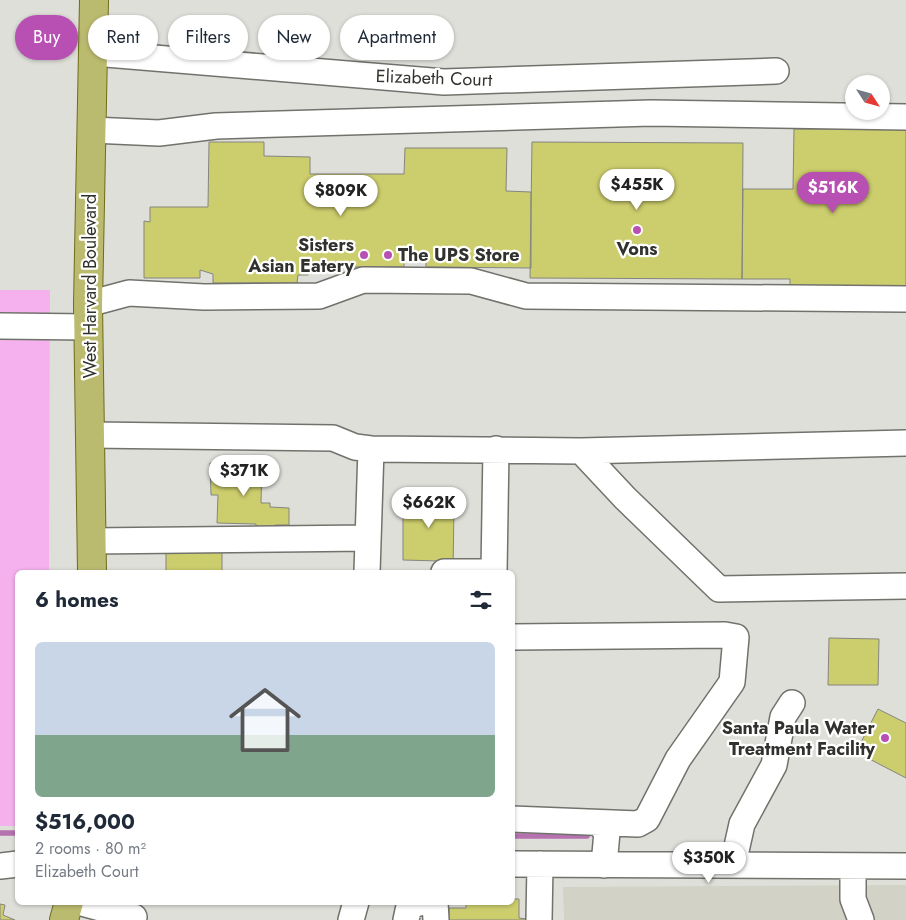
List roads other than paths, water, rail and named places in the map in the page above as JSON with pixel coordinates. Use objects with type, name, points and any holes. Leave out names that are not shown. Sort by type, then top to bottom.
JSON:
[{"type":"main road","name":"West Harvard Boulevard","points":[[94,0],[94,15]]},
{"type":"main road","name":"West Harvard Boulevard","points":[[92,570],[89,315],[94,60]]},
{"type":"main road","points":[[64,920],[68,905]]},
{"type":"street","name":"Elizabeth Court","points":[[158,58],[444,82],[776,70]]},
{"type":"street","points":[[92,130],[159,133],[216,126],[651,113],[906,117]]},
{"type":"street","points":[[0,326],[89,315],[129,293],[204,296],[319,296],[363,280],[471,281],[526,296],[906,299]]},
{"type":"street","points":[[90,436],[333,438],[355,446],[371,449],[581,451],[906,442]]},
{"type":"street","points":[[367,570],[371,449]]},
{"type":"street","points":[[494,570],[496,450]]},
{"type":"street","points":[[581,451],[625,498],[720,589],[906,586]]},
{"type":"street","points":[[91,541],[368,538]]},
{"type":"street","points":[[515,637],[736,636],[732,682],[678,759],[647,819],[603,841],[540,864],[515,864]]},
{"type":"street","points":[[733,864],[742,824],[774,765],[783,717],[792,703]]},
{"type":"street","points":[[515,821],[603,841],[733,864],[906,866]]},
{"type":"street","points":[[0,866],[15,864]]},
{"type":"street","points":[[539,920],[540,864]]},
{"type":"street","points":[[852,866],[853,900],[861,920]]},
{"type":"street","points":[[93,905],[134,913]]},
{"type":"street","points":[[351,920],[355,905]]},
{"type":"street","points":[[406,920],[409,906],[412,905]]},
{"type":"street","points":[[436,905],[436,920]]},
{"type":"waterway","points":[[0,833],[14,833]]},
{"type":"waterway","points":[[515,836],[587,836]]},
{"type":"place","name":"Vons","points":[[637,230]]},
{"type":"place","name":"Sisters Asian Eatery","points":[[364,255]]},
{"type":"place","name":"The UPS Store","points":[[388,255]]},
{"type":"place","name":"Santa Paula Water Treatment Facility","points":[[885,738]]}]
